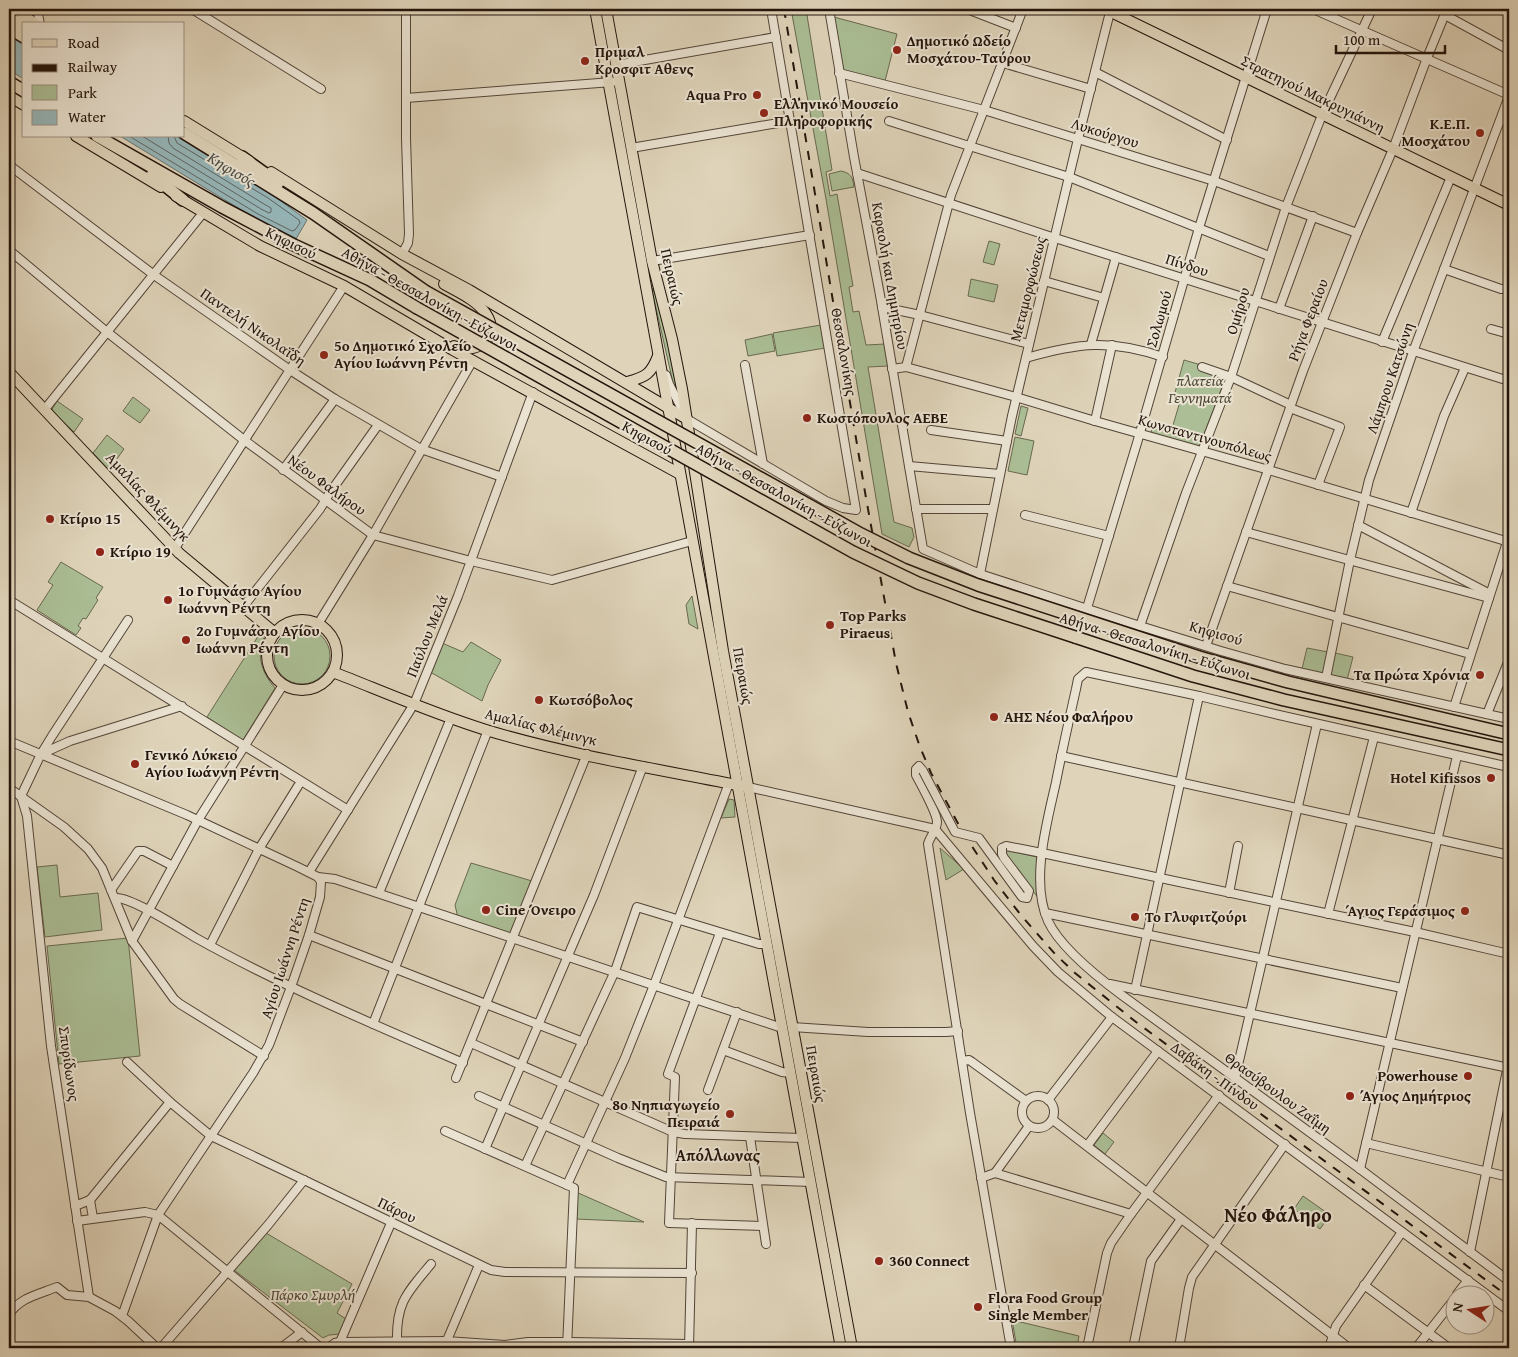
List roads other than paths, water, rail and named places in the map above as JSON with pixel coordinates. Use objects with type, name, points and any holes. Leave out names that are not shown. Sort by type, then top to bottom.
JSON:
[{"type":"highway","points":[[9,18],[22,25]]},
{"type":"highway","points":[[9,28],[22,36]]},
{"type":"highway","points":[[9,82],[22,90]]},
{"type":"highway","name":"Αθήνα - Θεσσαλονίκη - Εύζωνοι","points":[[185,134],[314,213],[426,291],[821,512],[909,558],[978,585],[1199,657],[1288,682],[1509,734]]},
{"type":"highway","name":"Αθήνα - Θεσσαλονίκη - Εύζωνοι","points":[[100,138],[127,155],[294,245],[370,280],[818,533],[918,583],[974,604],[1193,676],[1284,700],[1509,750]]},
{"type":"highway","points":[[127,155],[183,200]]},
{"type":"highway","points":[[242,157],[300,198],[314,213]]},
{"type":"main road","points":[[16,9],[32,22]]},
{"type":"main road","name":"Πειραιώς","points":[[595,9],[631,148],[652,261],[672,339],[687,418],[723,651],[748,787],[787,1027],[852,1348]]},
{"type":"main road","name":"Πειραιώς","points":[[606,9],[616,65],[614,81],[658,355],[733,784],[766,944],[787,1027],[790,1073],[841,1348]]},
{"type":"main road","name":"Στρατηγού Μακρυγιάννη","points":[[1108,10],[1123,13],[1246,78],[1509,205]]},
{"type":"main road","points":[[9,96],[22,104]]},
{"type":"main road","points":[[185,122],[402,254],[469,290],[687,418]]},
{"type":"main road","name":"Κηφισού","points":[[79,138],[260,246],[344,286],[419,330],[680,474]]},
{"type":"main road","points":[[402,254],[432,276],[476,303],[487,315],[490,322],[487,338],[477,348],[470,350],[462,349],[419,330]]},
{"type":"main road","points":[[627,382],[648,374],[658,355]]},
{"type":"main road","name":"Αμαλίας Φλέμινγκ","points":[[9,372],[175,548],[242,607],[275,633]]},
{"type":"main road","points":[[298,620],[312,621],[318,624],[330,634],[336,648],[337,656],[333,672],[324,682],[311,689],[294,689],[283,685],[274,676],[268,664],[269,644],[275,633],[285,624],[298,620]]},
{"type":"main road","name":"Αμαλίας Φλέμινγκ","points":[[333,672],[451,718],[488,730],[587,754],[748,787]]},
{"type":"street","points":[[37,9],[40,22]]},
{"type":"street","points":[[192,9],[321,89]]},
{"type":"street","points":[[402,254],[408,243],[409,234],[406,138],[406,9]]},
{"type":"street","name":"Θεσσαλονίκης","points":[[687,418],[826,500],[847,510],[856,510],[771,9]]},
{"type":"street","name":"Καραολή και Δημητρίου","points":[[829,9],[923,549]]},
{"type":"street","points":[[967,9],[1016,28]]},
{"type":"street","points":[[906,366],[948,204],[1023,9]]},
{"type":"street","name":"Σολωμού","points":[[1087,608],[1186,280],[1199,228],[1267,9]]},
{"type":"street","points":[[1313,9],[1509,95]]},
{"type":"street","name":"Ομήρου","points":[[1140,626],[1202,452],[1231,378],[1286,207],[1322,115],[1372,9]]},
{"type":"street","name":"Μεταμορφώσεως","points":[[980,574],[1016,397],[1091,89],[1108,10]]},
{"type":"street","points":[[1446,12],[1509,50]]},
{"type":"street","name":"Ρήγα Φεραίου","points":[[1206,646],[1322,322],[1393,149],[1446,12]]},
{"type":"street","points":[[616,65],[776,37]]},
{"type":"street","points":[[1003,63],[1091,89]]},
{"type":"street","points":[[1095,72],[1227,140]]},
{"type":"street","name":"Λυκούργου","points":[[839,73],[984,110],[1214,181],[1357,233]]},
{"type":"street","points":[[406,98],[614,81]]},
{"type":"street","name":"Λάμπρου Κατσώνη","points":[[1326,678],[1364,499],[1413,352],[1509,95]]},
{"type":"street","points":[[889,121],[1069,177],[1269,256]]},
{"type":"street","points":[[631,148],[790,122]]},
{"type":"street","name":"Παντελή Νικολαΐδη","points":[[9,165],[154,275],[290,370],[335,399],[421,450],[502,477]]},
{"type":"street","name":"Πίνδου","points":[[857,173],[1186,280],[1509,381]]},
{"type":"street","points":[[1382,342],[1451,177]]},
{"type":"street","points":[[44,409],[203,213]]},
{"type":"street","points":[[1279,309],[1313,216]]},
{"type":"street","points":[[652,261],[810,236]]},
{"type":"street","name":"Νέου Φαλήρου","points":[[9,250],[107,332],[244,440],[325,502],[373,535],[546,579],[558,579],[692,541]]},
{"type":"street","points":[[1092,344],[1116,257]]},
{"type":"street","points":[[1444,269],[1501,289],[1509,289]]},
{"type":"street","points":[[1044,281],[1104,298]]},
{"type":"street","points":[[175,548],[344,286]]},
{"type":"street","points":[[882,307],[920,315],[1029,344]]},
{"type":"street","points":[[1491,329],[1509,334]]},
{"type":"street","points":[[1026,358],[1056,349],[1092,344],[1137,349],[1162,357]]},
{"type":"street","points":[[1095,421],[1112,345]]},
{"type":"street","points":[[658,355],[663,360],[669,384],[687,418]]},
{"type":"street","points":[[318,624],[373,535],[473,360]]},
{"type":"street","points":[[745,365],[763,464]]},
{"type":"street","name":"Κωνσταντινουπόλεως","points":[[892,369],[906,366],[1509,540]]},
{"type":"street","points":[[1202,367],[1340,427],[1318,485]]},
{"type":"street","points":[[1411,513],[1444,416],[1465,368]]},
{"type":"street","name":"Παύλου Μελά","points":[[309,872],[414,704],[471,561],[533,392]]},
{"type":"street","points":[[283,470],[335,399]]},
{"type":"street","points":[[242,607],[325,502],[378,425]]},
{"type":"street","points":[[931,430],[1007,441]]},
{"type":"street","points":[[908,466],[1000,474]]},
{"type":"street","points":[[916,509],[993,509]]},
{"type":"street","points":[[1025,515],[1109,536]]},
{"type":"street","points":[[1358,525],[1490,596]]},
{"type":"street","points":[[1246,532],[1490,596]]},
{"type":"street","points":[[1454,706],[1509,540]]},
{"type":"street","name":"Κηφισού","points":[[923,549],[980,574],[1140,626],[1285,669],[1509,719]]},
{"type":"street","points":[[1227,586],[1470,654]]},
{"type":"street","points":[[9,600],[348,810]]},
{"type":"street","points":[[21,796],[41,754],[128,620]]},
{"type":"street","points":[[1487,714],[1509,660]]},
{"type":"street","points":[[1402,988],[1045,913],[1041,886],[1042,853],[1061,756],[1081,675],[1086,672],[1096,673],[1509,767]]},
{"type":"street","points":[[132,941],[198,820],[283,685]]},
{"type":"street","points":[[1135,990],[1199,696]]},
{"type":"street","points":[[41,754],[70,741],[182,706]]},
{"type":"street","points":[[378,894],[451,718]]},
{"type":"street","points":[[1235,1078],[1318,724]]},
{"type":"street","points":[[373,1024],[488,730]]},
{"type":"street","points":[[1328,914],[1374,737]]},
{"type":"street","points":[[9,741],[198,820],[318,877],[335,879],[737,1012],[787,1027],[868,1032],[958,1031]]},
{"type":"street","points":[[456,1078],[587,754]]},
{"type":"street","points":[[1061,756],[1509,855]]},
{"type":"street","points":[[1360,1169],[1456,756]]},
{"type":"street","points":[[485,1149],[594,895],[643,766]]},
{"type":"street","points":[[1011,1348],[981,1178],[928,843],[935,830],[937,820],[916,775],[918,766],[922,769],[955,832],[979,838],[1022,897],[1027,898],[1029,891],[1004,858],[1002,848],[1006,846],[1229,892],[1509,954]]},
{"type":"street","points":[[567,1345],[571,1272],[570,1186],[586,1143],[625,1058],[733,784]]},
{"type":"street","points":[[210,945],[259,849],[298,786]]},
{"type":"street","points":[[748,787],[935,830]]},
{"type":"street","points":[[9,788],[64,827],[88,849],[102,868],[132,941],[169,993],[180,1004],[264,1056]]},
{"type":"street","name":"Σπυρίδωνος","points":[[21,796],[27,816],[52,1046],[89,1297]]},
{"type":"street","name":"Δαβάκη - Πίνδου","points":[[935,830],[1033,946],[1058,972],[1112,1017],[1509,1310]]},
{"type":"street","points":[[1229,892],[1238,846]]},
{"type":"street","points":[[113,894],[138,851],[173,866]]},
{"type":"street","name":"Αγίου Ιωάννη Ρέντη","points":[[122,1316],[158,1215],[264,1056],[276,1030],[321,891],[321,882],[318,877]]},
{"type":"street","points":[[113,894],[148,910],[291,987],[463,1062]]},
{"type":"street","points":[[525,1166],[615,971],[637,907],[758,944],[766,944]]},
{"type":"street","name":"Θρασύβουλου Ζαΐμη","points":[[1045,913],[1050,926],[1057,935],[1106,984],[1360,1169],[1509,1281]]},
{"type":"street","points":[[720,933],[671,1076],[673,1132],[669,1222],[762,1226]]},
{"type":"street","points":[[308,935],[583,1042]]},
{"type":"street","points":[[1106,984],[1389,1043],[1509,1065],[1470,1252]]},
{"type":"street","points":[[708,1090],[737,1012]]},
{"type":"street","points":[[1048,1100],[1112,1017]]},
{"type":"street","points":[[471,1043],[673,1132],[802,1138]]},
{"type":"street","points":[[723,1050],[782,1072],[790,1073]]},
{"type":"street","points":[[1087,1146],[1158,1051]]},
{"type":"street","points":[[962,1061],[969,1060],[1026,1102]]},
{"type":"street","name":"Πάρου","points":[[127,1062],[170,1102],[211,1136],[479,1265],[498,1272],[692,1273]]},
{"type":"street","points":[[1087,1348],[1107,1253],[1112,1243],[1131,1214],[1219,1095]]},
{"type":"street","points":[[479,1096],[658,1174],[671,1177],[811,1182]]},
{"type":"street","points":[[1036,1096],[1048,1100],[1054,1108],[1053,1120],[1047,1126],[1041,1128],[1029,1126],[1022,1114],[1022,1108],[1026,1102],[1036,1096]]},
{"type":"street","points":[[75,1206],[90,1200],[170,1102]]},
{"type":"street","points":[[1053,1120],[1349,1348]]},
{"type":"street","points":[[981,1178],[995,1173],[1029,1126]]},
{"type":"street","points":[[445,1131],[570,1186]]},
{"type":"street","points":[[750,1137],[766,1244]]},
{"type":"street","points":[[1366,1143],[1509,1177]]},
{"type":"street","points":[[1179,1348],[1190,1282],[1285,1144]]},
{"type":"street","points":[[995,1173],[1131,1214]]},
{"type":"street","points":[[9,1315],[16,1304],[57,1288],[68,1295],[89,1297],[122,1316],[159,1348],[268,1225],[304,1180]]},
{"type":"street","points":[[90,1200],[93,1218]]},
{"type":"street","points":[[77,1221],[145,1212],[158,1215],[321,1348]]},
{"type":"street","points":[[1133,1348],[1152,1261],[1181,1219]]},
{"type":"street","points":[[340,1342],[391,1223]]},
{"type":"street","points":[[328,1348],[340,1342],[512,1346],[528,1342],[567,1345],[690,1346],[692,1223]]},
{"type":"street","points":[[1329,1348],[1336,1326],[1402,1232]]},
{"type":"street","points":[[398,1342],[397,1326],[400,1308],[409,1291],[431,1264]]},
{"type":"street","points":[[440,1348],[448,1345],[479,1265]]},
{"type":"street","points":[[1465,1284],[1468,1280]]},
{"type":"street","points":[[1364,1285],[1449,1348]]},
{"type":"street","points":[[1416,1348],[1446,1309]]},
{"type":"street","points":[[281,1348],[302,1332]]},
{"type":"water","points":[[9,36],[22,44],[22,78],[9,70]]},
{"type":"water","points":[[123,138],[179,138],[271,194],[307,220],[296,239],[256,219]]},
{"type":"railway","points":[[784,9],[866,498],[896,663],[908,712],[920,747],[931,773],[962,831],[994,880],[1020,914],[1055,954],[1075,973],[1136,1022],[1509,1297]]},
{"type":"place","name":"Δημοτικό Ωδείο Μοσχάτου-Ταύρου","points":[[897,50]]},
{"type":"place","name":"Πριμαλ Κροσφιτ Αθενς","points":[[585,61]]},
{"type":"place","name":"Aqua Pro","points":[[757,95]]},
{"type":"place","name":"Ελληνικό Μουσείο Πληροφορικής","points":[[764,113]]},
{"type":"place","name":"Κ.Ε.Π. Μοσχάτου","points":[[1480,133]]},
{"type":"place","name":"5ο Δημοτικό Σχολείο Αγίου Ιωάννη Ρέντη","points":[[324,355]]},
{"type":"place","name":"Κωστόπουλος ΑΕΒΕ","points":[[807,418]]},
{"type":"place","name":"Κτίριο 15","points":[[50,519]]},
{"type":"place","name":"Κτίριο 19","points":[[100,552]]},
{"type":"place","name":"1ο Γυμνάσιο Αγίου Ιωάννη Ρέντη","points":[[168,600]]},
{"type":"place","name":"Top Parks Piraeus","points":[[830,625]]},
{"type":"place","name":"2ο Γυμνάσιο Αγίου Ιωάννη Ρέντη","points":[[186,640]]},
{"type":"place","name":"Τα Πρώτα Χρόνια","points":[[1480,675]]},
{"type":"place","name":"Κωτσόβολος","points":[[539,700]]},
{"type":"place","name":"ΑΗΣ Νέου Φαλήρου","points":[[994,717]]},
{"type":"place","name":"Γενικό Λύκειο Αγίου Ιωάννη Ρέντη","points":[[135,764]]},
{"type":"place","name":"Hotel Kifissos","points":[[1491,778]]},
{"type":"place","name":"Cine Όνειρο","points":[[486,910]]},
{"type":"place","name":"Άγιος Γεράσιμος","points":[[1465,911]]},
{"type":"place","name":"Το Γλυφιτζούρι","points":[[1135,917]]},
{"type":"place","name":"Powerhouse","points":[[1468,1076]]},
{"type":"place","name":"Άγιος Δημήτριος","points":[[1350,1096]]},
{"type":"place","name":"8ο Νηπιαγωγείο Πειραιά","points":[[730,1114]]},
{"type":"place","name":"360 Connect","points":[[879,1261]]},
{"type":"place","name":"Flora Food Group Single Member","points":[[978,1307]]},
{"type":"district","name":"Απόλλωνας","points":[[718,1155]]},
{"type":"district","name":"Νέο Φάληρο","points":[[1278,1215]]},
{"type":"water label","name":"Κηφισός","points":[[232,169]]},
{"type":"park label","name":"πλατεία Γεννηματά","points":[[1200,390]]},
{"type":"park label","name":"Πάρκο Σµυρλή","points":[[313,1295]]}]
